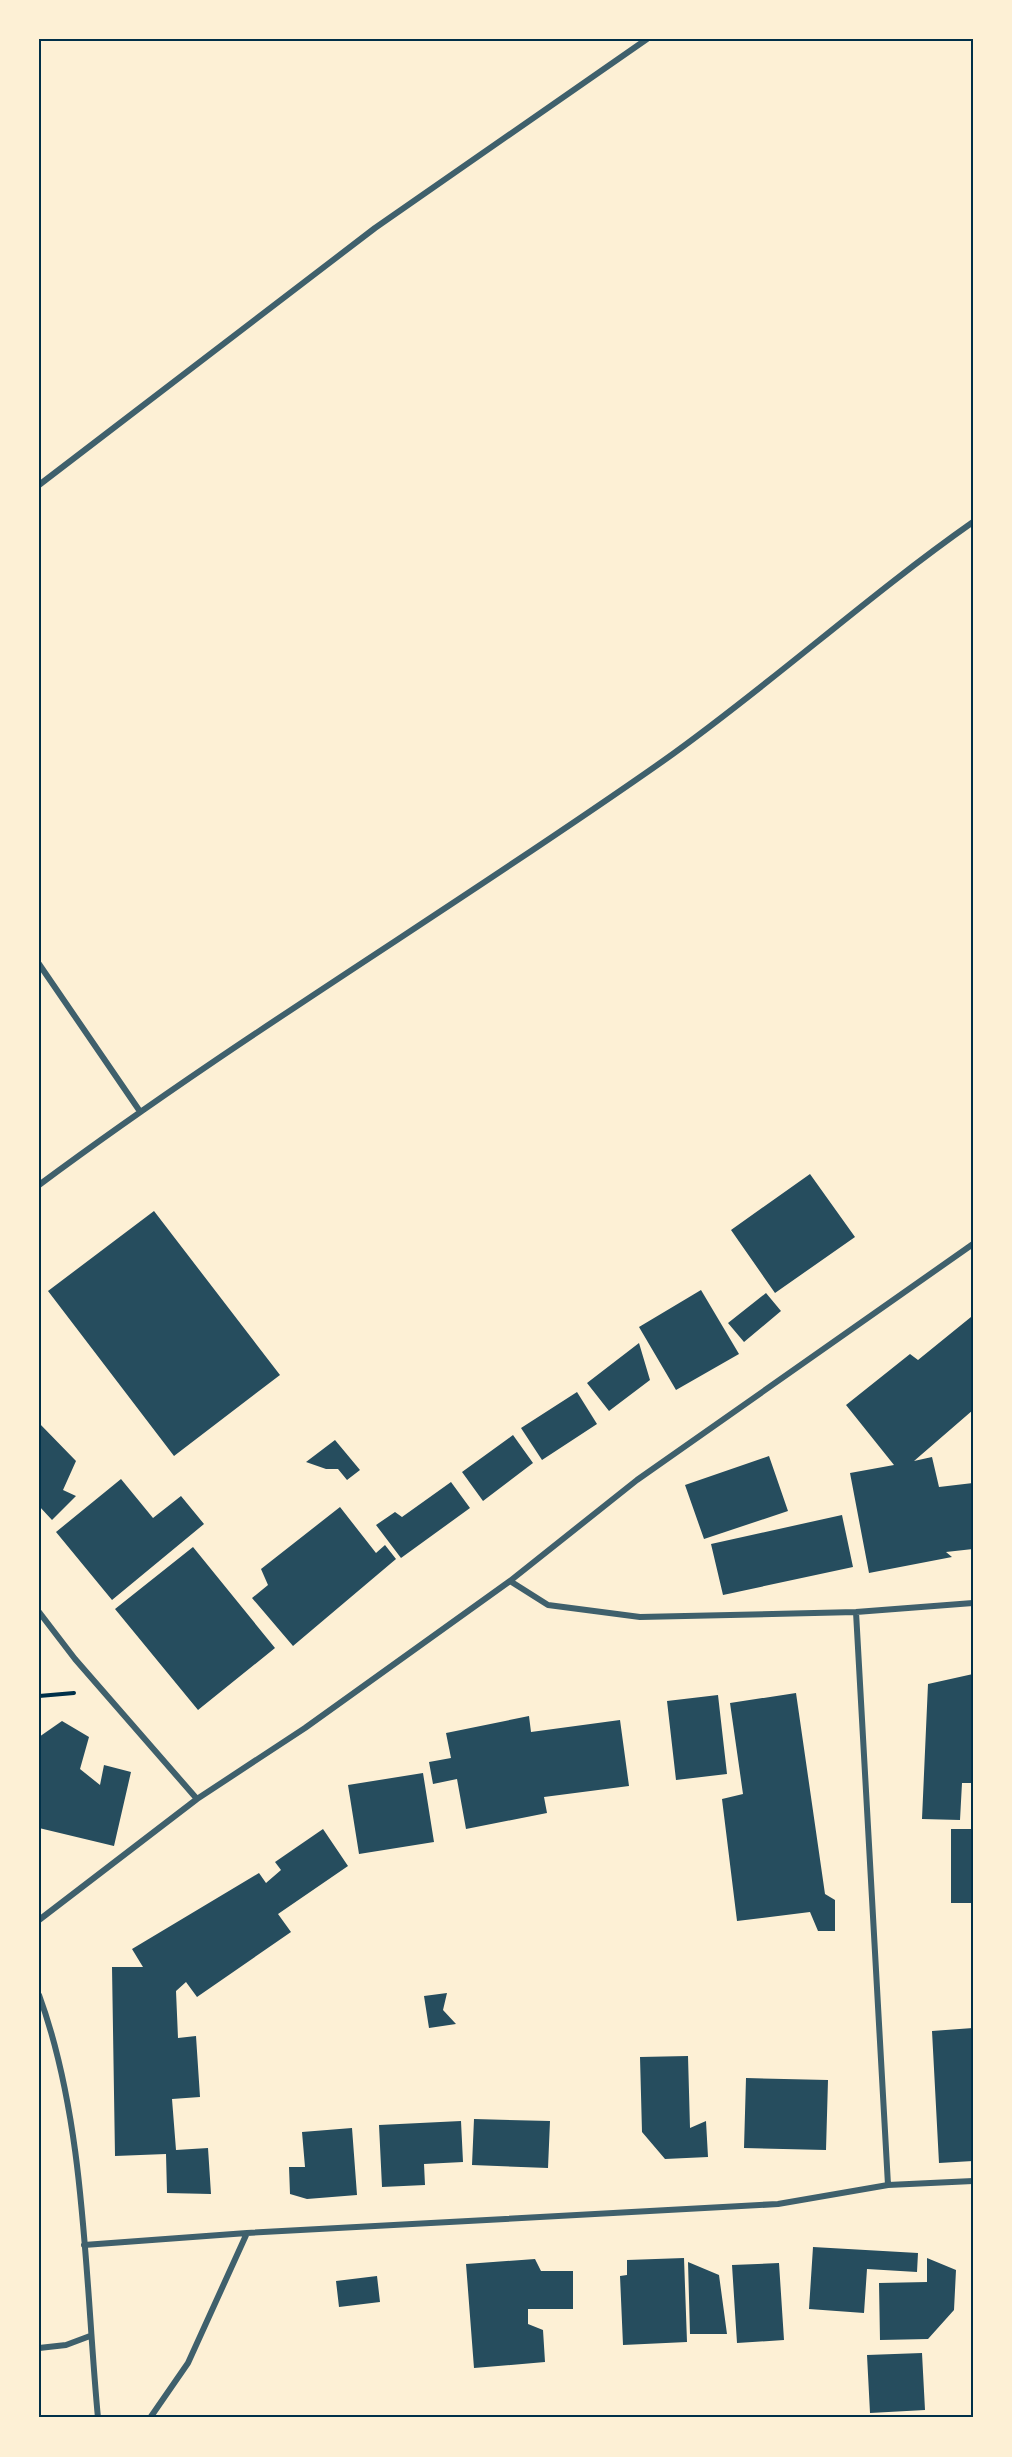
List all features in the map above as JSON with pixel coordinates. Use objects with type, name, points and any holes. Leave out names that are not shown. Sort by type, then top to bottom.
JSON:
[{"type":"street","points":[[39,485],[375,228],[647,39]]},
{"type":"street","points":[[39,1185],[140,1110],[452,906],[666,759],[973,522]]},
{"type":"street","points":[[39,964],[140,1110]]},
{"type":"street","points":[[39,1920],[197,1799],[305,1728],[510,1581],[637,1480],[973,1244]]},
{"type":"street","points":[[510,1581],[548,1605],[640,1617],[856,1612],[973,1603]]},
{"type":"street","points":[[39,1612],[75,1659],[197,1799]]},
{"type":"street","points":[[856,1612],[888,2185]]},
{"type":"street","points":[[39,1995],[62,2067],[84,2245],[98,2418]]},
{"type":"street","points":[[84,2245],[247,2233],[778,2204],[888,2185],[973,2181]]},
{"type":"street","points":[[150,2418],[188,2363],[247,2233]]},
{"type":"street","points":[[39,2348],[66,2345],[90,2336]]},
{"type":"building","points":[[810,1174],[855,1237],[775,1293],[731,1230]]},
{"type":"building","points":[[154,1211],[280,1375],[174,1456],[48,1291]]},
{"type":"building","points":[[701,1290],[739,1354],[676,1390],[639,1327]]},
{"type":"building","points":[[766,1293],[781,1311],[744,1342],[728,1323]]},
{"type":"building","points":[[971,1317],[973,1410],[914,1461],[932,1457],[939,1487],[973,1483],[973,1549],[946,1552],[952,1557],[869,1573],[850,1473],[894,1465],[846,1405],[910,1354],[918,1360]]},
{"type":"building","points":[[639,1343],[650,1380],[609,1411],[587,1383]]},
{"type":"building","points":[[577,1392],[597,1424],[542,1460],[521,1428]]},
{"type":"building","points":[[39,1423],[76,1461],[63,1490],[76,1496],[52,1520],[39,1506]]},
{"type":"building","points":[[513,1435],[533,1463],[483,1501],[462,1472]]},
{"type":"building","points":[[335,1440],[360,1470],[347,1480],[338,1469],[326,1469],[306,1462]]},
{"type":"building","points":[[769,1456],[788,1511],[704,1539],[685,1485]]},
{"type":"building","points":[[121,1479],[153,1518],[181,1496],[204,1524],[112,1600],[56,1532]]},
{"type":"building","points":[[451,1482],[470,1508],[401,1558],[376,1525],[395,1512],[402,1517]]},
{"type":"building","points":[[340,1507],[376,1553],[385,1545],[396,1559],[293,1646],[252,1598],[268,1585],[261,1569]]},
{"type":"building","points":[[842,1515],[853,1567],[723,1595],[711,1544]]},
{"type":"building","points":[[193,1547],[275,1648],[198,1710],[115,1609]]},
{"type":"building","points":[[973,1674],[973,1783],[962,1783],[960,1820],[922,1819],[928,1684]]},
{"type":"building","points":[[796,1693],[825,1894],[835,1900],[835,1931],[818,1931],[810,1912],[737,1921],[722,1799],[743,1794],[730,1703]]},
{"type":"building","points":[[718,1695],[727,1774],[676,1780],[667,1701]]},
{"type":"building","points":[[529,1716],[531,1732],[620,1720],[629,1786],[544,1797],[547,1813],[466,1829],[457,1779],[433,1784],[429,1762],[451,1758],[446,1733]]},
{"type":"building","points":[[62,1721],[89,1737],[80,1769],[100,1785],[104,1765],[131,1772],[114,1846],[39,1828],[39,1737]]},
{"type":"building","points":[[423,1773],[434,1842],[359,1854],[348,1785]]},
{"type":"building","points":[[323,1829],[348,1866],[278,1914],[291,1932],[197,1997],[186,1982],[176,1991],[178,2038],[196,2036],[200,2097],[172,2099],[176,2150],[208,2148],[211,2194],[167,2193],[166,2154],[115,2156],[112,1967],[143,1967],[132,1949],[259,1873],[266,1883],[281,1870],[275,1862]]},
{"type":"building","points":[[951,1829],[973,1829],[973,1903],[951,1903]]},
{"type":"building","points":[[447,1993],[443,2010],[456,2024],[429,2028],[424,1996]]},
{"type":"building","points":[[973,2028],[973,2161],[939,2163],[932,2031]]},
{"type":"building","points":[[688,2056],[690,2128],[706,2121],[708,2157],[665,2159],[642,2132],[640,2057]]},
{"type":"building","points":[[746,2078],[828,2080],[826,2150],[744,2148]]},
{"type":"building","points":[[474,2119],[550,2121],[548,2168],[472,2165]]},
{"type":"building","points":[[461,2121],[463,2162],[424,2164],[425,2185],[382,2187],[379,2125]]},
{"type":"building","points":[[352,2128],[357,2195],[307,2199],[290,2194],[289,2167],[305,2167],[302,2132]]},
{"type":"building","points":[[813,2247],[918,2253],[917,2272],[867,2269],[864,2313],[809,2309]]},
{"type":"building","points":[[684,2258],[687,2342],[623,2345],[620,2276],[627,2275],[627,2260]]},
{"type":"building","points":[[927,2258],[956,2270],[954,2310],[928,2339],[880,2340],[879,2283],[927,2282]]},
{"type":"building","points":[[535,2259],[541,2271],[573,2271],[573,2309],[528,2309],[528,2324],[543,2330],[545,2362],[474,2368],[466,2264]]},
{"type":"building","points":[[688,2262],[719,2275],[727,2334],[690,2334]]},
{"type":"building","points":[[779,2263],[784,2340],[737,2343],[732,2265]]},
{"type":"building","points":[[377,2276],[380,2302],[339,2307],[336,2281]]},
{"type":"building","points":[[922,2353],[925,2410],[870,2413],[867,2355]]}]
